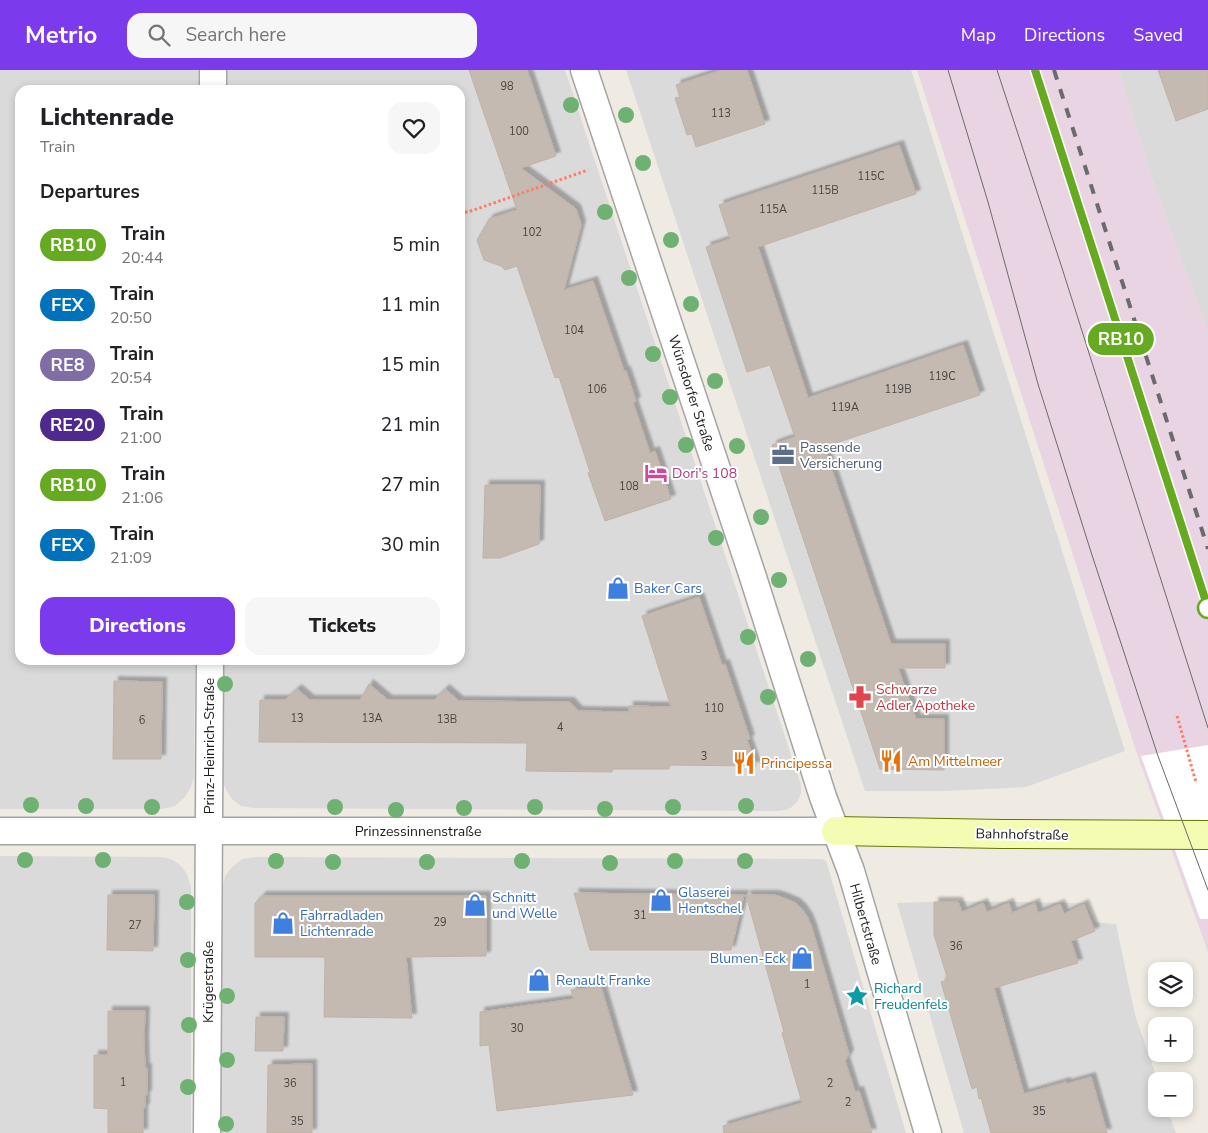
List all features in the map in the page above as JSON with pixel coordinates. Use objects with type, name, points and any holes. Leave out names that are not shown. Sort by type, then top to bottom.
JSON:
[{"type":"street","points":[[213,70],[213,85]]},
{"type":"street","name":"Wünsdorfer Straße","points":[[584,70],[836,831]]},
{"type":"street","name":"Prinz-Heinrich-Straße","points":[[209,831],[210,665]]},
{"type":"street","name":"Prinzessinnenstraße","points":[[0,831],[836,831]]},
{"type":"street","name":"Krügerstraße","points":[[207,1133],[209,831]]},
{"type":"street","name":"Bahnhofstraße","points":[[836,831],[1208,835]]},
{"type":"street","name":"Hilbertstraße","points":[[836,831],[851,871],[928,1133]]},
{"type":"path","points":[[465,212],[589,170]]},
{"type":"path","points":[[1177,716],[1196,782]]},
{"type":"shaded area","points":[[0,70],[198,70],[198,85],[15,85],[15,665],[195,665],[194,777],[191,787],[184,798],[175,806],[163,809],[0,809]]},
{"type":"shaded area","points":[[226,70],[565,70],[801,785],[798,801],[792,807],[776,811],[254,808],[241,806],[232,799],[222,780],[222,665],[465,665],[465,85],[226,85]]},
{"type":"shaded area","points":[[626,70],[911,70],[1125,751],[1026,787],[944,791],[865,791]]},
{"type":"shaded area","points":[[917,70],[1119,70],[1151,176],[1208,332],[1208,952],[1137,754]]},
{"type":"shaded area","points":[[1119,70],[1208,70],[1208,332],[1151,176]]},
{"type":"shaded area","points":[[0,856],[161,857],[171,859],[180,865],[187,874],[191,888],[191,1133],[0,1133]]},
{"type":"shaded area","points":[[256,857],[822,859],[826,861],[828,867],[906,1133],[221,1133],[222,891],[225,876],[232,867],[242,859]]},
{"type":"shaded area","points":[[947,901],[1086,903],[1095,922],[1116,924],[1135,1015],[1148,1052],[1148,1062],[1151,1062],[1155,1072],[1148,1072],[1148,1117],[1170,1117],[1176,1133],[964,1133],[897,903]]},
{"type":"pier","points":[[1208,745],[1208,919],[1200,919],[1141,756]]},
{"type":"building","points":[[469,70],[527,70],[556,156],[521,168],[576,209],[581,225],[564,290],[593,281],[636,401],[633,403],[650,453],[655,451],[671,499],[605,521],[588,473],[590,472],[559,377],[555,378],[517,266],[505,270],[501,266],[484,260],[477,240],[489,219],[517,210]]},
{"type":"building","points":[[721,70],[747,70],[765,124],[696,147],[692,134],[687,135],[675,98],[680,97],[676,85]]},
{"type":"building","points":[[1158,70],[1208,70],[1208,109],[1176,121]]},
{"type":"building","points":[[899,145],[916,194],[758,247],[808,398],[963,345],[980,395],[824,447],[891,644],[945,644],[945,668],[898,668],[916,719],[944,719],[944,770],[880,769],[772,445],[795,437],[770,365],[747,372],[706,247],[730,239],[719,205]]},
{"type":"building","points":[[485,485],[540,485],[539,544],[500,558],[483,558]]},
{"type":"building","points":[[699,597],[722,665],[725,664],[750,739],[747,740],[756,766],[669,765],[669,769],[612,769],[612,772],[526,771],[527,743],[259,742],[260,700],[285,700],[297,689],[310,700],[360,700],[369,684],[388,700],[434,700],[445,689],[459,701],[570,702],[578,711],[629,712],[629,706],[671,707],[642,616]]},
{"type":"building","points":[[114,681],[162,682],[161,759],[113,759]]},
{"type":"building","points":[[574,893],[744,895],[731,950],[590,950]]},
{"type":"building","points":[[108,895],[154,895],[153,951],[107,950]]},
{"type":"building","points":[[746,895],[775,895],[784,898],[796,903],[808,918],[849,1054],[845,1061],[855,1092],[859,1091],[872,1133],[724,1133],[723,1126],[802,1103]]},
{"type":"building","points":[[262,896],[486,896],[486,956],[406,957],[412,1018],[324,1017],[325,957],[255,957],[255,903]]},
{"type":"building","points":[[934,902],[958,902],[962,912],[983,903],[987,912],[1009,903],[1012,913],[1035,903],[1038,913],[1060,904],[1064,914],[1084,904],[1095,931],[1071,941],[1078,963],[994,988],[1024,1094],[1091,1077],[1107,1133],[991,1133],[981,1098],[979,1099],[977,1087],[972,1089],[941,982],[948,980],[934,935]]},
{"type":"building","points":[[601,987],[633,1095],[497,1111],[489,1045],[480,1046],[480,1012],[574,999],[571,990]]},
{"type":"building","points":[[108,1011],[145,1011],[144,1040],[147,1095],[145,1095],[145,1108],[143,1109],[143,1133],[108,1133],[108,1109],[94,1108],[94,1055],[108,1055]]},
{"type":"building","points":[[256,1017],[284,1017],[283,1051],[255,1051]]},
{"type":"building","points":[[312,1064],[312,1133],[267,1133],[268,1065]]},
{"type":"tram line","points":[[948,70],[988,202],[1038,384],[1091,552],[1158,756],[1208,890]]},
{"type":"tram line","points":[[997,70],[1208,728]]},
{"type":"railway","points":[[1035,70],[1208,609]]},
{"type":"railway","points":[[1054,70],[1208,549]]},
{"type":"train","name":"RB10","points":[[1035,70],[1208,608]]},
{"type":"place","name":"Passende Versicherung","points":[[783,455]]},
{"type":"place","name":"Dori's 108","points":[[656,473]]},
{"type":"place","name":"Baker Cars","points":[[618,588]]},
{"type":"place","name":"Schwarze Adler Apotheke","points":[[860,697]]},
{"type":"place","name":"Am Mittelmeer","points":[[891,761]]},
{"type":"place","name":"Principessa","points":[[744,763]]},
{"type":"place","name":"Glaserei Hentschel","points":[[661,900]]},
{"type":"place","name":"Schnitt und Welle","points":[[475,905]]},
{"type":"place","name":"Fahrradladen Lichtenrade","points":[[283,923]]},
{"type":"place","name":"Blumen-Eck","points":[[802,958]]},
{"type":"place","name":"Renault Franke","points":[[539,980]]},
{"type":"place","name":"Richard Freudenfels","points":[[857,996]]}]
